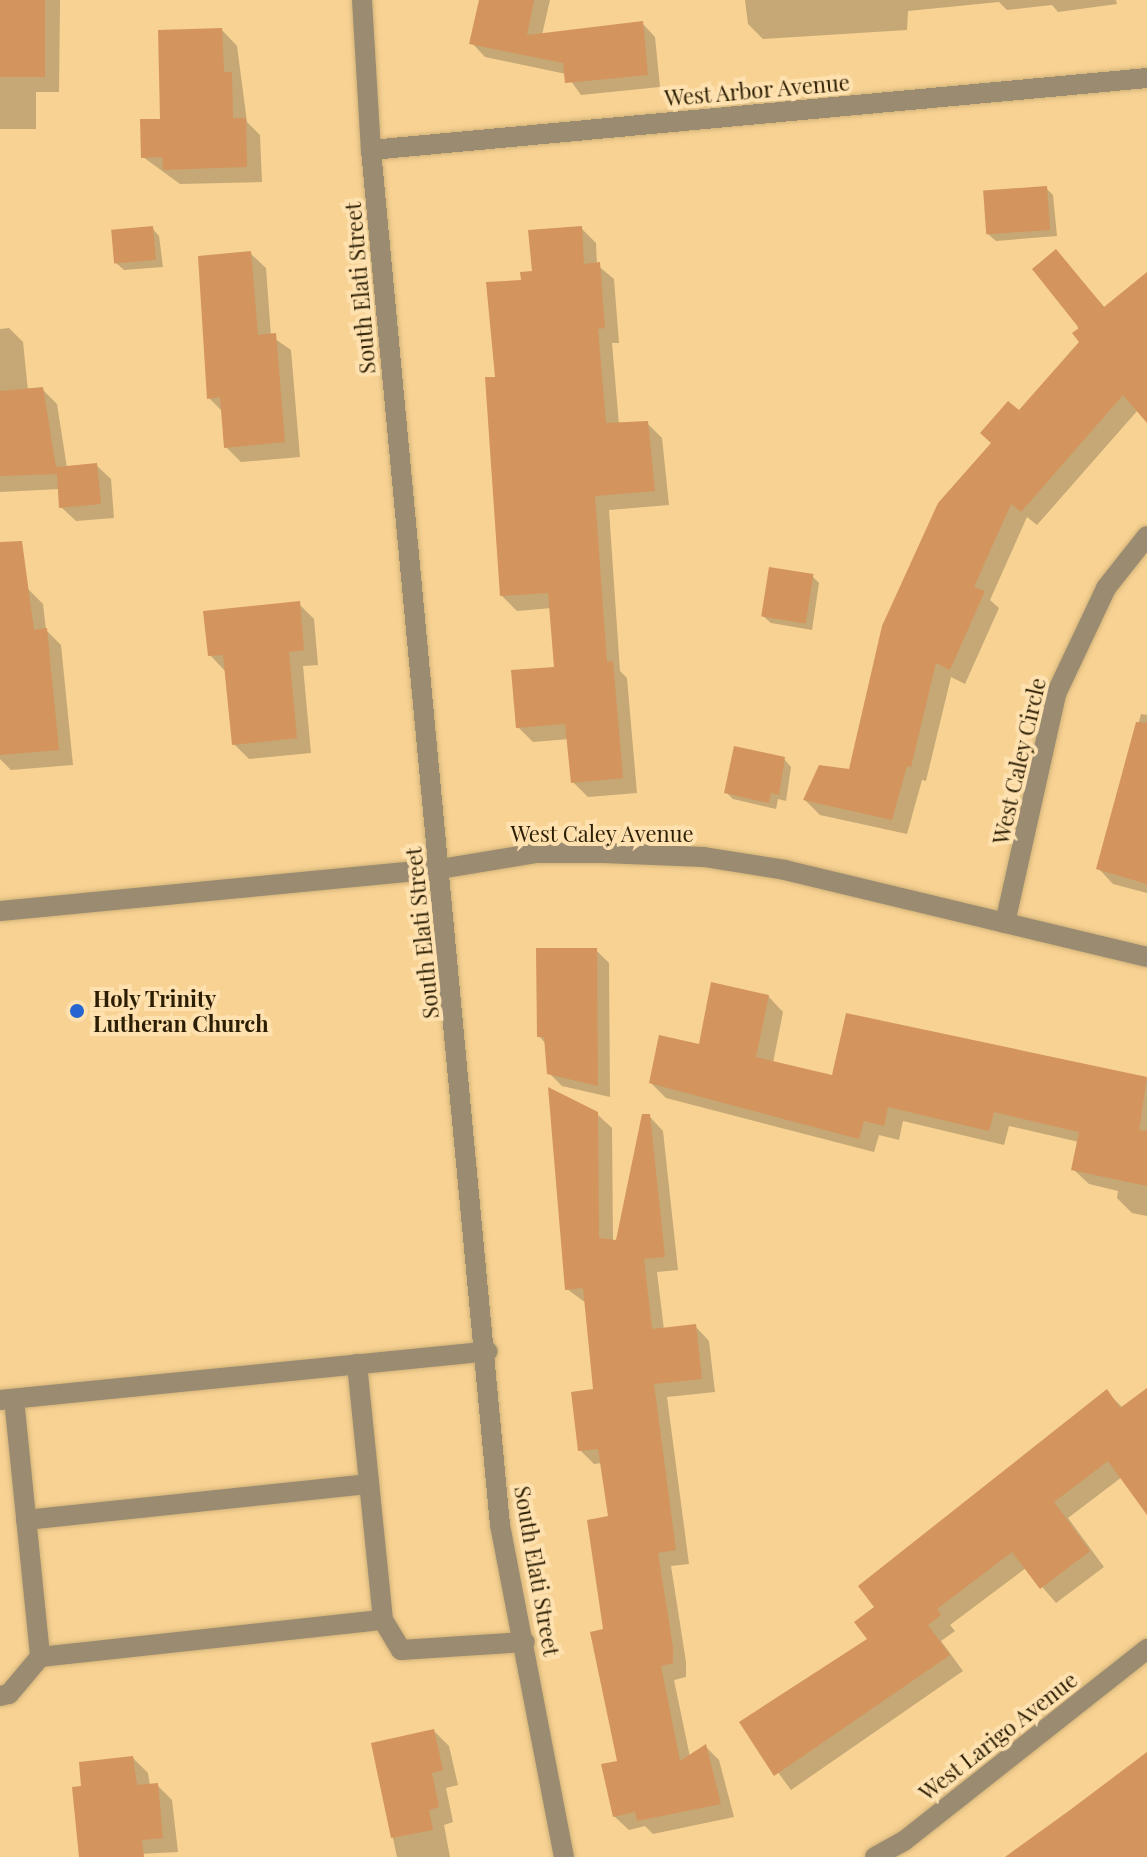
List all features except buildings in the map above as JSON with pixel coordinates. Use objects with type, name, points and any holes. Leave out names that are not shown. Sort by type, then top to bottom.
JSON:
[{"type":"street","name":"South Elati Street","points":[[362,0],[371,150],[488,1351],[500,1525],[525,1642],[564,1857]]},
{"type":"street","name":"West Arbor Avenue","points":[[371,150],[1147,78]]},
{"type":"street","name":"West Caley Circle","points":[[1005,923],[1056,694],[1106,588],[1147,536]]},
{"type":"street","name":"West Caley Avenue","points":[[0,911],[440,869],[537,853],[704,857],[785,870],[1147,957]]},
{"type":"street","points":[[40,1657],[26,1520],[7,1400],[488,1351]]},
{"type":"street","points":[[357,1364],[383,1620],[401,1650],[525,1642]]},
{"type":"street","points":[[26,1520],[369,1484]]},
{"type":"street","points":[[0,1696],[9,1694],[40,1657],[383,1620]]},
{"type":"street","name":"West Larigo Avenue","points":[[875,1857],[904,1841],[1147,1649]]},
{"type":"place","name":"Holy Trinity Lutheran Church","points":[[77,1011]]}]
